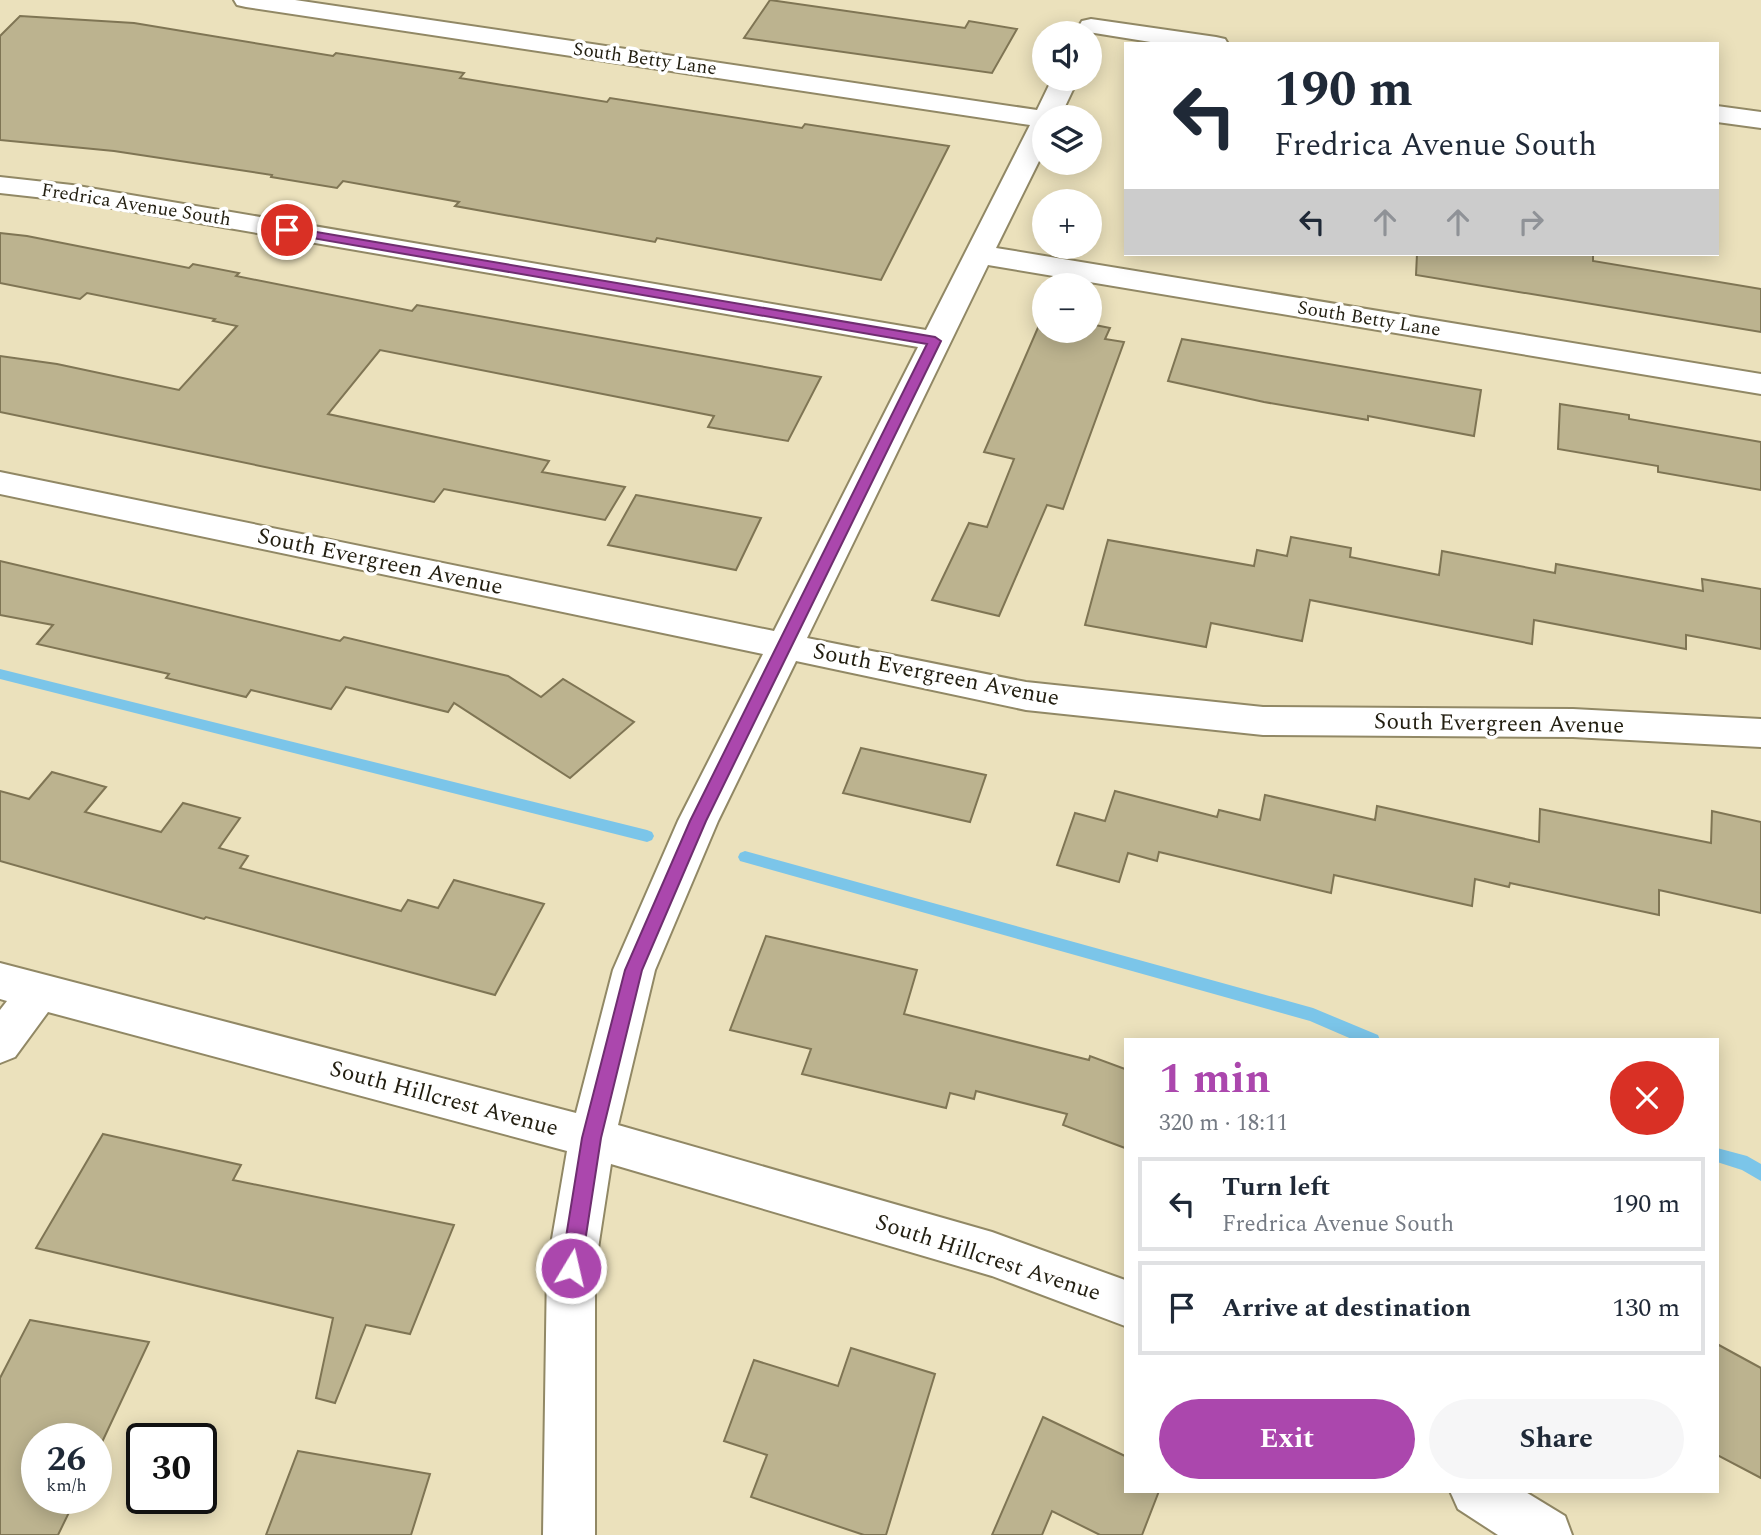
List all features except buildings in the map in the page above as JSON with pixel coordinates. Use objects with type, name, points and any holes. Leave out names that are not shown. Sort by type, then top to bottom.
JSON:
[{"type":"street","name":"South Betty Lane","points":[[246,0],[1032,117]]},
{"type":"street","points":[[1093,21],[1103,0]]},
{"type":"street","points":[[1102,31],[1198,42]]},
{"type":"street","points":[[1719,114],[1761,120]]},
{"type":"street","points":[[569,1535],[571,1268],[592,1138],[634,970],[698,821],[1032,145]]},
{"type":"street","name":"Fredrica Avenue South","points":[[0,185],[99,198],[935,341]]},
{"type":"street","name":"South Betty Lane","points":[[977,254],[1761,384]]},
{"type":"street","name":"South Evergreen Avenue","points":[[0,483],[1026,696],[1263,721],[1573,723],[1761,733]]},
{"type":"street","points":[[0,1044],[19,986]]},
{"type":"street","name":"South Hillcrest Avenue","points":[[19,986],[592,1138],[992,1254],[1124,1303]]},
{"type":"street","points":[[1479,1493],[1546,1535]]},
{"type":"waterway","points":[[0,674],[647,836]]},
{"type":"waterway","points":[[745,857],[1313,1015],[1367,1038]]},
{"type":"waterway","points":[[1719,1156],[1747,1164],[1761,1173]]},
{"type":"route","points":[[287,230],[935,341],[698,821],[634,970],[592,1138],[571,1268]]}]
